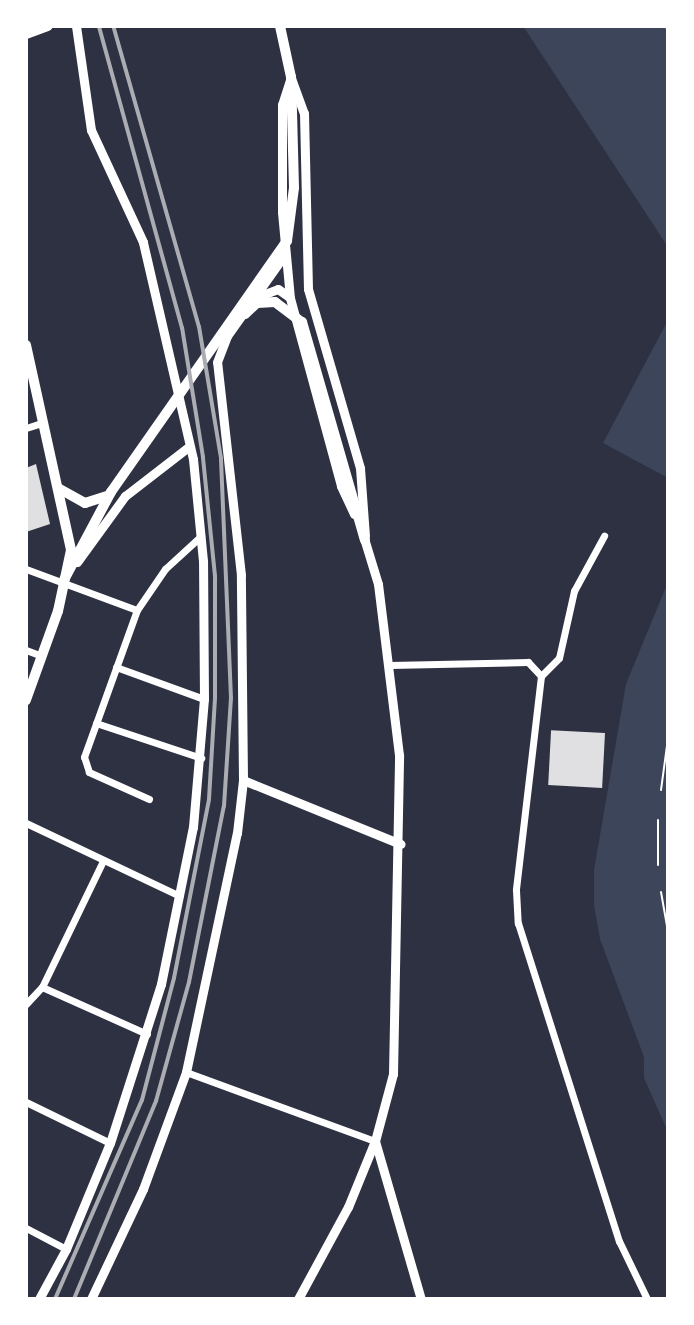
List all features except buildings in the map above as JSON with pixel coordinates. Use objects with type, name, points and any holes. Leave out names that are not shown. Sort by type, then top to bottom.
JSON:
[{"type":"main road","points":[[64,580],[77,562],[111,492],[234,323],[287,241],[294,188],[291,77],[280,26]]},
{"type":"main road","points":[[26,34],[47,27]]},
{"type":"main road","points":[[234,323],[257,303],[275,302],[296,313],[365,540]]},
{"type":"main road","points":[[26,345],[71,550],[42,656],[26,700]]},
{"type":"main road","points":[[57,487],[85,503],[111,492]]},
{"type":"street","points":[[39,1299],[66,1249],[110,1143],[147,1034],[180,896],[201,758],[204,699],[201,536],[172,354],[143,242],[91,130],[76,26]]},
{"type":"street","points":[[291,77],[282,105],[285,254],[290,298],[341,486],[365,540]]},
{"type":"street","points":[[291,77],[304,113],[308,289],[360,468],[365,540],[390,665],[399,755],[401,844],[393,1074],[375,1141],[348,1207],[298,1299]]},
{"type":"street","points":[[91,1299],[143,1189],[186,1072],[237,833],[243,780],[241,575],[217,362],[227,336],[285,254]]},
{"type":"street","points":[[254,299],[278,289],[290,298]]},
{"type":"street","points":[[26,428],[41,423]]},
{"type":"street","points":[[77,562],[125,496],[187,448]]},
{"type":"street","points":[[149,799],[86,769],[84,757],[137,610],[165,569],[201,536]]},
{"type":"street","points":[[604,536],[574,591],[559,658],[541,676],[516,890],[518,923],[619,1241],[647,1299]]},
{"type":"street","points":[[26,569],[64,580],[137,610]]},
{"type":"street","points":[[26,650],[42,656]]},
{"type":"street","points":[[390,665],[528,662],[541,676]]},
{"type":"street","points":[[116,667],[204,699]]},
{"type":"street","points":[[96,723],[201,758]]},
{"type":"street","points":[[243,780],[401,844]]},
{"type":"street","points":[[668,794],[668,886]]},
{"type":"street","points":[[26,823],[102,863],[180,896]]},
{"type":"street","points":[[26,1004],[42,987],[102,863]]},
{"type":"street","points":[[42,987],[147,1034]]},
{"type":"street","points":[[186,1072],[375,1141]]},
{"type":"street","points":[[26,1102],[110,1143]]},
{"type":"street","points":[[375,1141],[421,1299]]},
{"type":"street","points":[[26,1228],[66,1249]]},
{"type":"path","points":[[665,26],[668,30]]},
{"type":"shaded area","points":[[523,26],[668,26],[668,247]]},
{"type":"shaded area","points":[[668,320],[668,478],[603,443]]},
{"type":"shaded area","points":[[668,582],[668,1132],[644,1078],[644,1057],[600,939],[594,905],[594,870],[626,684]]},
{"type":"railway","points":[[55,1299],[142,1100],[174,978],[209,799],[215,698],[215,576],[203,457],[182,328],[99,26]]},
{"type":"railway","points":[[74,1299],[156,1101],[189,982],[224,806],[231,698],[221,458],[199,327],[113,26]]}]
